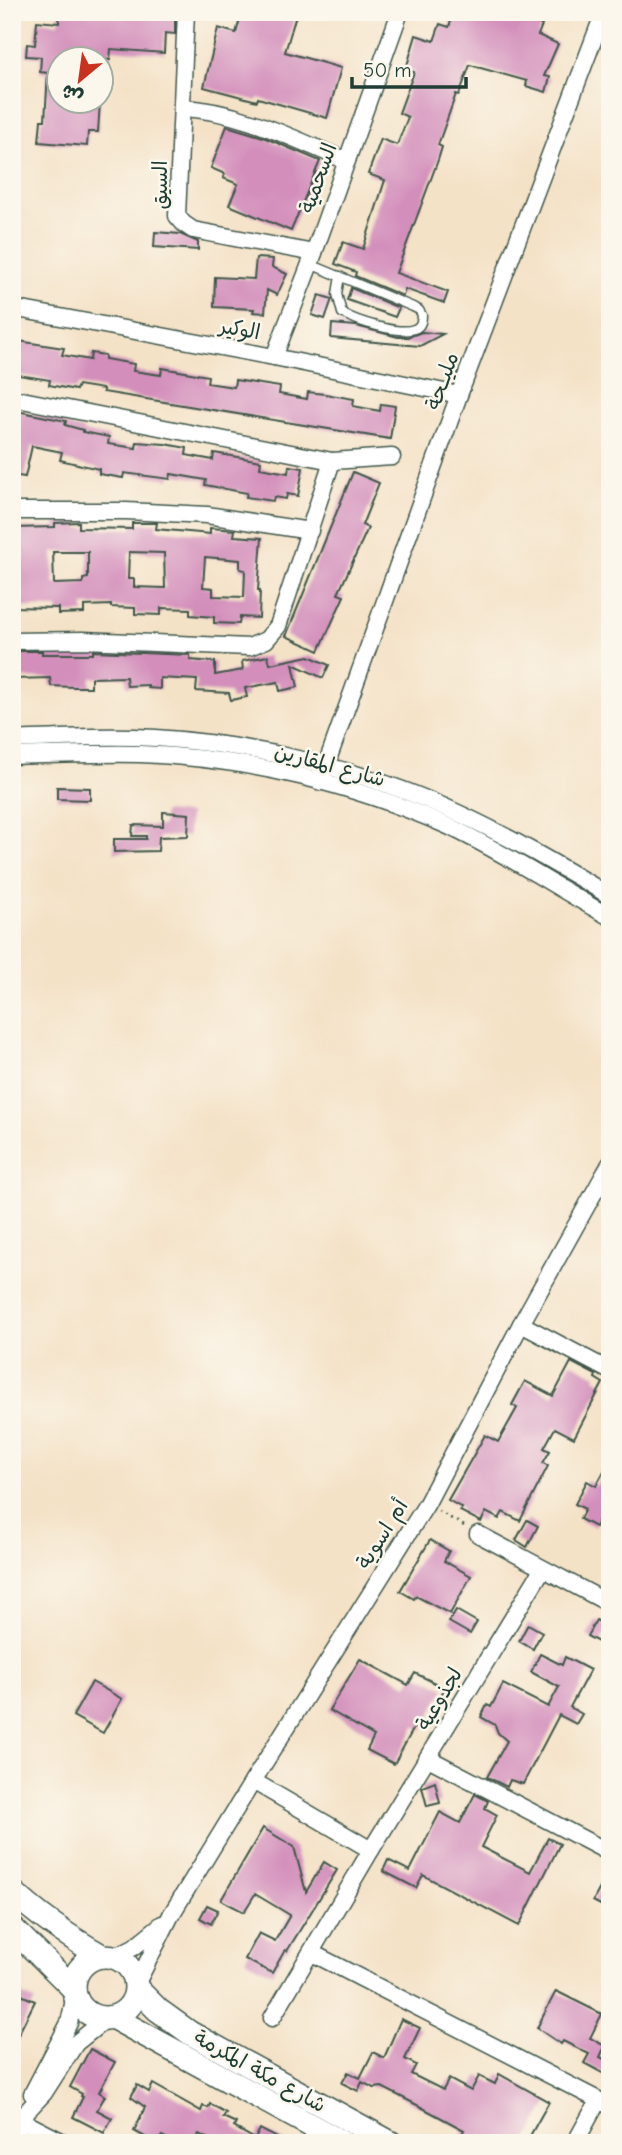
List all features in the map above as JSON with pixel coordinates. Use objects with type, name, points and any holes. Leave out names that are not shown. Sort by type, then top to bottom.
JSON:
[{"type":"main road","points":[[12,1891],[34,1912],[71,1938],[125,1962],[133,1971],[137,1986],[130,2007],[110,2018],[86,2012],[74,1992],[12,1928]]},
{"type":"main road","points":[[74,1992],[75,1977],[81,1967],[90,1960],[108,1956]]},
{"type":"main road","name":"شارع مكة المكرمة","points":[[137,1986],[158,2010],[190,2033],[391,2143]]},
{"type":"main road","name":"شارع مكة المكرمة","points":[[110,2018],[343,2143]]},
{"type":"street","name":"السيق","points":[[186,12],[177,216],[193,230],[312,258]]},
{"type":"street","name":"السحمية","points":[[274,357],[400,12]]},
{"type":"street","name":"مليــحة","points":[[320,782],[459,395],[604,12]]},
{"type":"street","points":[[183,108],[207,109],[235,116],[347,161]]},
{"type":"street","name":"الوكير","points":[[12,308],[459,395]]},
{"type":"street","points":[[12,398],[332,461],[392,457]]},
{"type":"street","points":[[12,641],[83,640],[249,647],[267,640],[278,626],[332,461]]},
{"type":"street","points":[[12,511],[126,511],[207,515],[310,531]]},
{"type":"street","name":"شارع المقارين","points":[[12,740],[111,737],[187,741],[252,750],[326,766],[393,787],[458,813],[521,844],[610,896]]},
{"type":"street","name":"شارع المقارين","points":[[12,756],[175,756],[241,765],[320,782],[379,799],[448,827],[514,860],[610,917]]},
{"type":"street","name":"أم اسوية","points":[[137,1986],[171,1915],[426,1505],[521,1324],[610,1164]]},
{"type":"street","points":[[521,1324],[610,1371]]},
{"type":"street","points":[[478,1534],[610,1605]]},
{"type":"street","name":"لجذوعية","points":[[272,2018],[542,1570]]},
{"type":"street","points":[[428,1758],[610,1853]]},
{"type":"street","points":[[253,1781],[371,1850]]},
{"type":"street","name":"أم اسوية","points":[[108,1956],[149,1937],[171,1915]]},
{"type":"street","points":[[312,1953],[604,2104],[575,2143]]},
{"type":"street","points":[[12,2142],[33,2089],[69,2023],[74,1992]]},
{"type":"street","points":[[24,2116],[44,2092],[76,2043],[110,2018]]},
{"type":"street","points":[[24,2116],[65,2143]]},
{"type":"lane","points":[[312,258],[340,276],[419,310],[422,315],[421,324],[415,329],[400,329],[370,324],[342,313],[337,295],[340,276]]},
{"type":"path","points":[[426,1505],[478,1534]]},
{"type":"building","points":[[59,12],[175,12],[175,34],[165,33],[164,53],[116,49],[116,46],[46,46],[46,73],[40,72],[41,57],[26,56],[27,44],[35,45],[37,21],[59,23]]},
{"type":"building","points":[[242,12],[297,12],[285,52],[341,68],[327,118],[258,98],[257,101],[204,87],[218,28],[236,33]]},
{"type":"building","points":[[454,12],[506,12],[542,25],[538,35],[558,44],[544,76],[550,77],[546,92],[526,86],[527,81],[470,65],[459,95],[456,94],[438,145],[442,147],[438,160],[396,273],[448,292],[444,303],[405,289],[403,296],[355,276],[356,272],[335,264],[343,242],[363,249],[385,180],[368,174],[381,139],[397,145],[408,117],[399,113],[414,72],[406,69],[416,35],[434,41],[440,24],[449,27]]},
{"type":"building","points":[[46,104],[46,116],[99,116],[98,132],[88,132],[87,146],[39,142],[41,120],[45,120]]},
{"type":"building","points":[[227,126],[263,137],[320,161],[291,231],[229,205],[238,184],[223,178],[225,174],[211,168]]},
{"type":"building","points":[[155,232],[180,234],[198,242],[198,250],[154,247]]},
{"type":"building","points":[[256,258],[273,259],[272,267],[287,274],[277,295],[267,290],[265,313],[253,312],[254,309],[214,307],[215,277],[254,279]]},
{"type":"building","points":[[351,288],[399,308],[395,317],[347,300]]},
{"type":"building","points":[[319,295],[332,299],[325,319],[312,315]]},
{"type":"building","points":[[332,324],[356,326],[398,337],[422,332],[443,334],[420,346],[331,338]]},
{"type":"building","points":[[18,341],[64,348],[62,355],[90,360],[91,353],[105,355],[105,359],[134,364],[133,371],[161,375],[162,368],[208,376],[207,383],[234,387],[235,380],[280,387],[279,394],[307,399],[308,392],[325,394],[354,399],[353,406],[380,411],[381,404],[395,406],[390,439],[103,392],[103,389],[78,385],[76,390],[49,385],[50,380],[12,374],[12,347],[16,348]]},
{"type":"building","points":[[12,410],[66,421],[65,425],[83,432],[109,437],[108,444],[136,448],[137,442],[165,444],[187,448],[186,455],[213,460],[214,453],[261,461],[260,468],[288,473],[289,466],[303,468],[298,496],[287,494],[286,499],[274,497],[273,501],[246,497],[247,493],[205,485],[206,480],[171,474],[170,479],[124,473],[123,478],[99,474],[99,469],[60,460],[62,452],[32,446],[25,477],[12,475]]},
{"type":"building","points":[[353,472],[379,483],[362,525],[368,528],[338,594],[344,596],[319,651],[286,636]]},
{"type":"building","points":[[79,522],[79,528],[132,529],[132,523],[157,523],[156,529],[210,534],[210,528],[235,530],[234,536],[262,538],[259,618],[240,617],[239,624],[214,623],[214,617],[190,615],[190,609],[161,608],[161,615],[135,614],[135,608],[111,605],[84,606],[84,613],[58,614],[58,608],[12,607],[12,579],[15,579],[12,528],[55,527],[55,523]],"holes":[[[53,552],[88,552],[88,578],[83,579],[83,583],[54,584]],[[129,552],[164,553],[165,588],[134,587],[134,579],[128,579]],[[205,557],[240,560],[240,569],[245,570],[244,597],[213,596],[213,588],[203,587]]]},
{"type":"building","points":[[17,651],[42,651],[42,654],[93,654],[93,651],[190,655],[190,660],[215,662],[215,675],[243,670],[242,661],[268,656],[270,664],[309,656],[329,665],[323,678],[293,664],[298,687],[280,691],[278,682],[245,688],[247,697],[231,700],[229,693],[196,691],[197,680],[160,678],[160,689],[148,688],[148,685],[127,686],[126,677],[91,678],[91,687],[51,686],[50,678],[12,679],[12,655],[17,655]]},
{"type":"building","points":[[57,787],[90,788],[90,800],[57,799]]},
{"type":"building","points":[[163,812],[189,814],[188,836],[159,837],[158,851],[114,852],[114,839],[146,839],[146,836],[132,836],[133,825],[163,826]]},
{"type":"building","points":[[571,1362],[596,1375],[595,1378],[603,1383],[574,1438],[555,1428],[544,1448],[550,1451],[543,1463],[548,1466],[520,1521],[503,1512],[499,1519],[486,1512],[481,1522],[460,1511],[462,1508],[448,1500],[485,1435],[498,1442],[517,1408],[512,1405],[525,1381],[553,1396]]},
{"type":"building","points":[[610,1460],[610,1500],[595,1527],[580,1519],[585,1509],[575,1504],[587,1481],[596,1486]]},
{"type":"building","points":[[527,1520],[538,1526],[527,1547],[516,1540]]},
{"type":"building","points":[[430,1540],[449,1551],[444,1561],[471,1576],[450,1614],[416,1596],[414,1599],[400,1591]]},
{"type":"building","points":[[456,1610],[477,1622],[470,1634],[449,1622]]},
{"type":"building","points":[[596,1620],[609,1627],[600,1643],[587,1636]]},
{"type":"building","points":[[528,1624],[542,1632],[533,1649],[519,1641]]},
{"type":"building","points":[[540,1654],[562,1665],[565,1657],[590,1670],[570,1707],[582,1714],[576,1724],[559,1715],[523,1784],[510,1780],[507,1787],[487,1777],[507,1741],[498,1733],[495,1725],[481,1717],[487,1705],[491,1707],[503,1684],[548,1707],[559,1687],[531,1672]]},
{"type":"building","points":[[360,1659],[408,1685],[415,1673],[445,1688],[422,1730],[415,1726],[394,1764],[367,1750],[374,1736],[329,1710]]},
{"type":"building","points":[[92,1682],[122,1699],[103,1733],[73,1716]]},
{"type":"building","points":[[435,1782],[440,1803],[427,1806],[422,1787]]},
{"type":"building","points":[[475,1794],[488,1801],[485,1808],[497,1815],[481,1847],[530,1872],[548,1838],[560,1844],[519,1926],[423,1875],[416,1888],[383,1871],[388,1860],[410,1871],[440,1812],[460,1823]]},
{"type":"building","points":[[263,1828],[294,1847],[306,1892],[324,1862],[337,1870],[272,1973],[245,1959],[259,1933],[275,1941],[290,1915],[255,1894],[244,1912],[221,1900]]},
{"type":"building","points":[[610,1869],[610,1910],[593,1901]]},
{"type":"building","points":[[207,1905],[218,1910],[211,1924],[200,1918]]},
{"type":"building","points":[[12,1991],[35,2001],[12,2047]]},
{"type":"building","points":[[556,1991],[602,2014],[590,2038],[605,2046],[600,2057],[610,2062],[610,2077],[584,2063],[589,2054],[563,2041],[561,2044],[537,2028]]},
{"type":"building","points":[[401,2019],[420,2028],[405,2059],[416,2065],[411,2074],[443,2090],[449,2079],[471,2091],[479,2076],[495,2084],[499,2074],[549,2102],[526,2143],[485,2143],[475,2138],[473,2143],[458,2143],[464,2130],[421,2107],[382,2087],[374,2088],[362,2082],[358,2091],[342,2083],[348,2072],[360,2078],[373,2052],[384,2058]]},
{"type":"building","points":[[90,2049],[115,2062],[99,2092],[105,2096],[97,2110],[112,2118],[104,2133],[73,2117],[83,2097],[70,2087]]},
{"type":"building","points":[[153,2084],[201,2111],[203,2106],[208,2108],[210,2104],[226,2113],[223,2117],[236,2123],[234,2127],[255,2139],[260,2129],[287,2143],[216,2143],[199,2134],[194,2143],[176,2143],[162,2136],[156,2143],[134,2131],[145,2107],[131,2097],[137,2085],[149,2092]]}]
